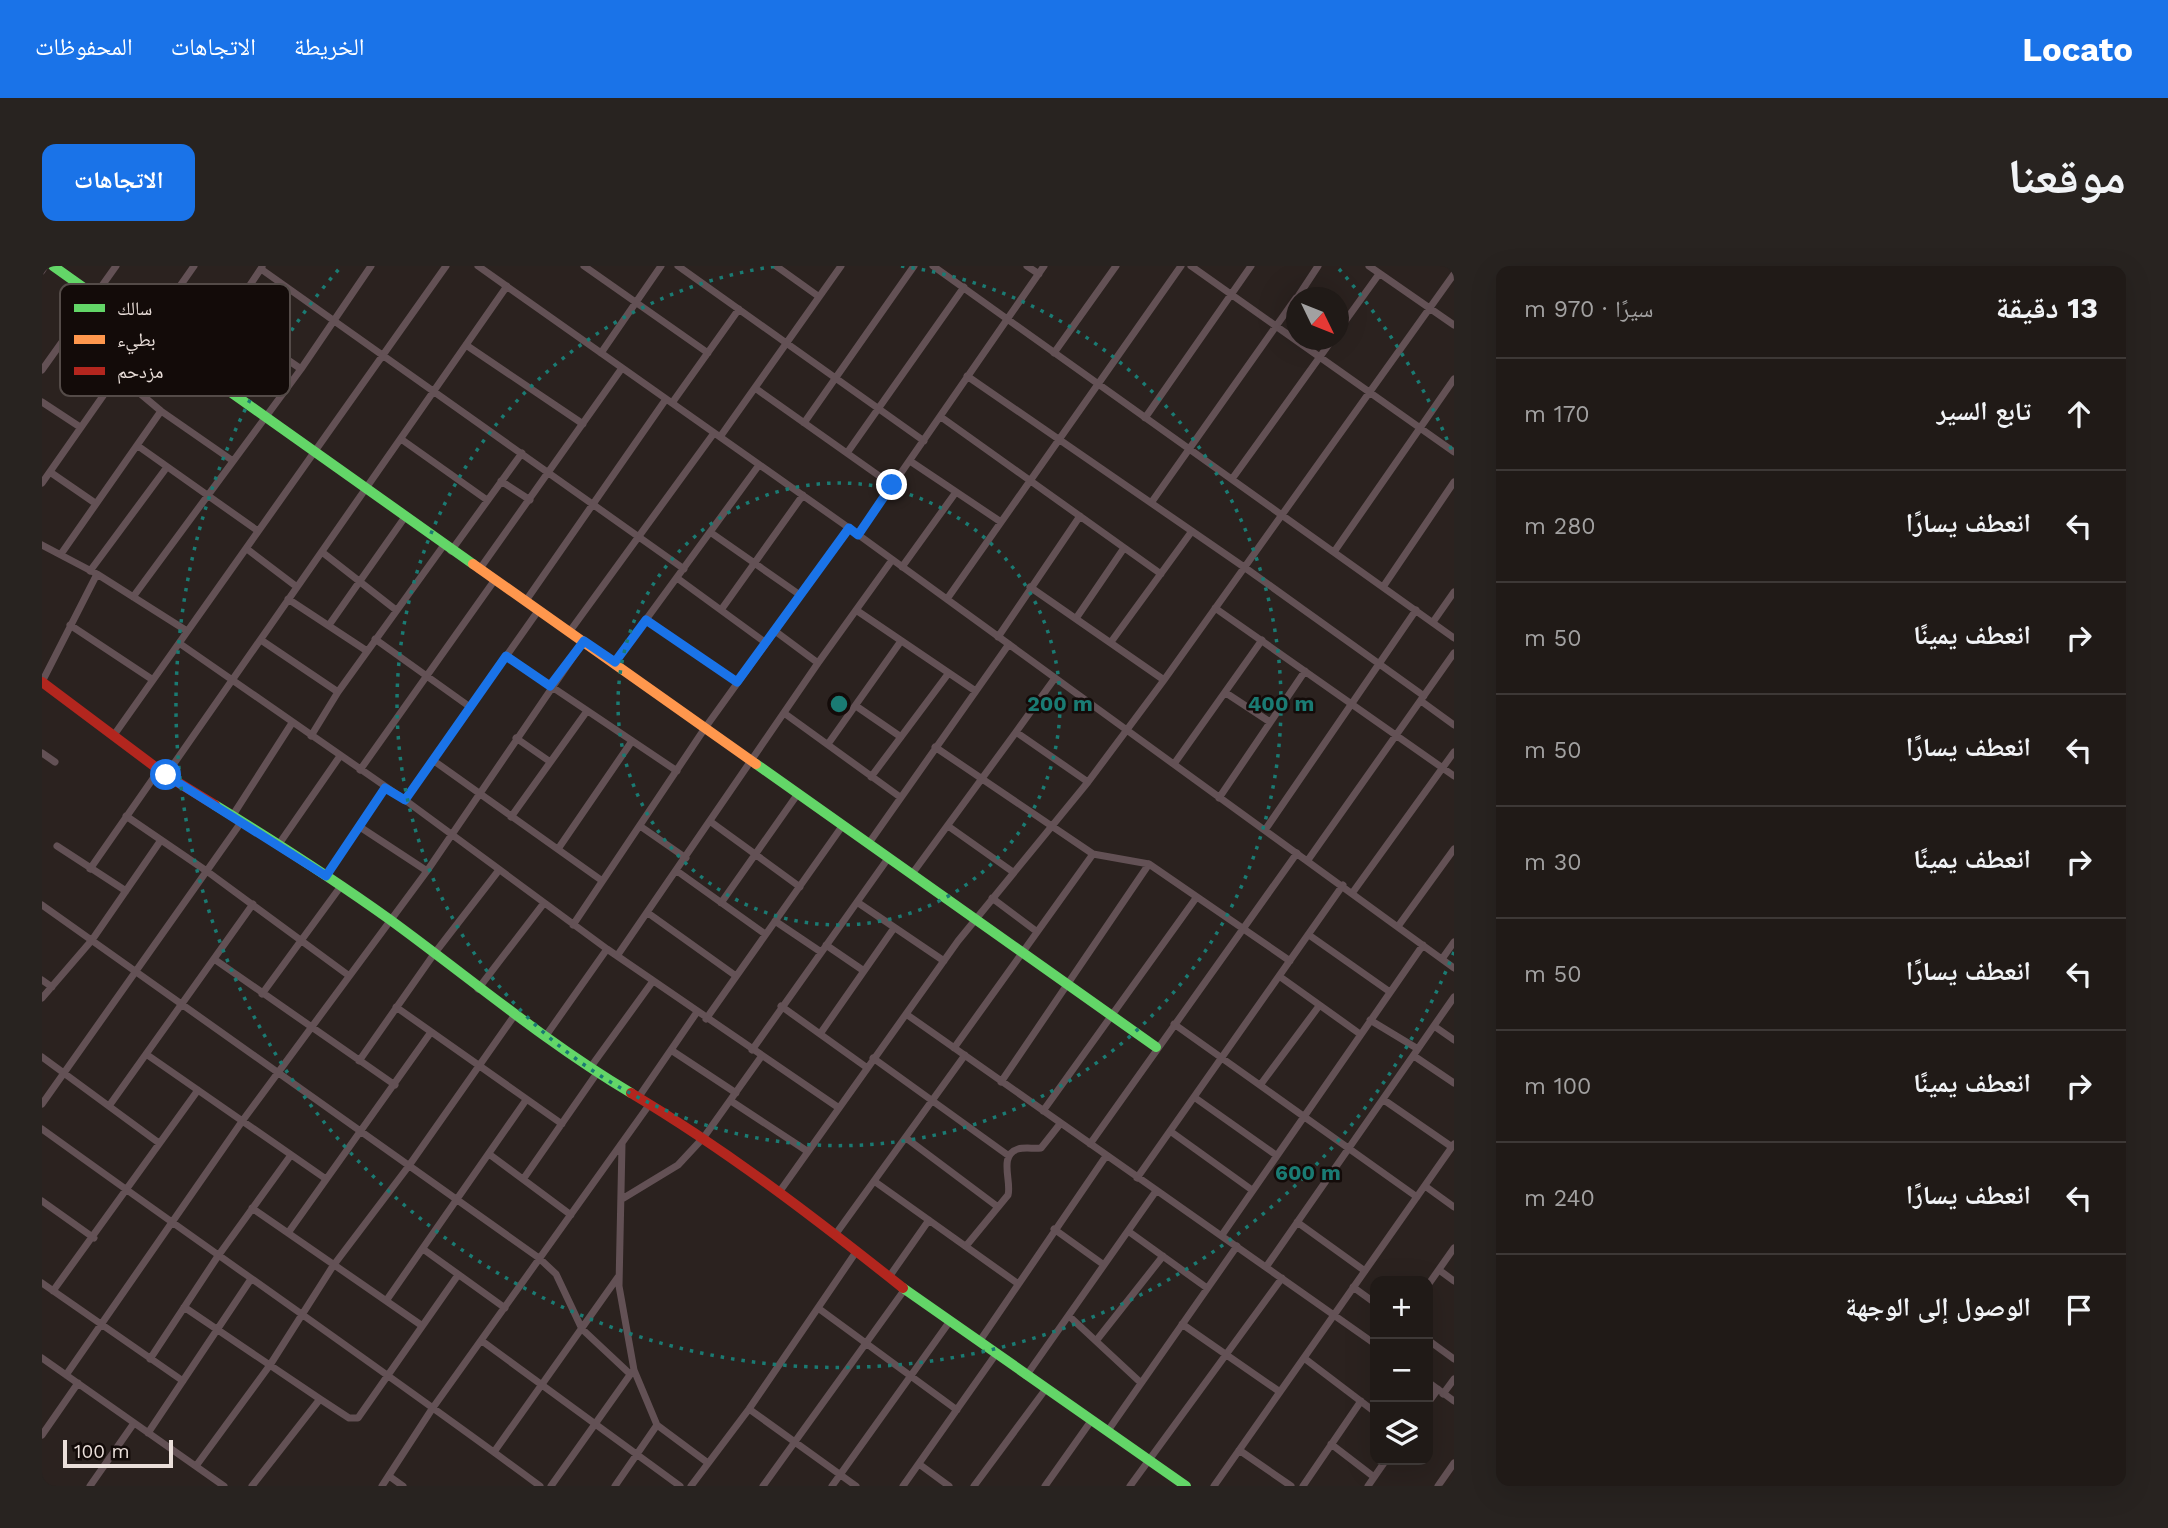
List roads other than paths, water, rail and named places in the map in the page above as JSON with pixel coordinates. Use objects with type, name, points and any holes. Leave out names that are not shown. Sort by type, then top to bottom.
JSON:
[{"type":"street","points":[[42,271],[46,266]]},
{"type":"street","points":[[53,266],[78,284]]},
{"type":"street","points":[[103,284],[116,266]]},
{"type":"street","points":[[181,284],[194,266]]},
{"type":"street","points":[[290,384],[370,266]]},
{"type":"street","points":[[114,735],[446,266]]},
{"type":"street","points":[[478,266],[849,528],[1399,925],[1454,968]]},
{"type":"street","points":[[601,353],[661,266]]},
{"type":"street","points":[[678,266],[924,441]]},
{"type":"street","points":[[776,266],[818,296]]},
{"type":"street","points":[[570,631],[639,536],[755,388],[841,266]]},
{"type":"street","points":[[804,423],[914,266]]},
{"type":"street","points":[[933,266],[1454,638]]},
{"type":"street","points":[[1027,266],[1039,274]]},
{"type":"street","points":[[858,535],[1044,266]]},
{"type":"street","points":[[1054,353],[1116,266]]},
{"type":"street","points":[[947,599],[1181,266]]},
{"type":"street","points":[[1191,266],[1454,452]]},
{"type":"street","points":[[1145,418],[1251,266]]},
{"type":"street","points":[[1304,287],[1318,266]]},
{"type":"street","points":[[1369,266],[1454,325]]},
{"type":"street","points":[[251,284],[262,267],[285,284]]},
{"type":"street","points":[[589,267],[635,303],[708,353]]},
{"type":"street","points":[[1349,317],[1379,274]]},
{"type":"street","points":[[780,1191],[866,1067],[975,919],[1088,782],[1164,680],[1454,274]]},
{"type":"street","points":[[90,869],[126,816],[261,640],[507,286]]},
{"type":"street","points":[[847,453],[964,287]]},
{"type":"street","points":[[290,288],[684,569]]},
{"type":"street","points":[[525,602],[593,504],[739,309]]},
{"type":"street","points":[[1151,503],[1286,314]]},
{"type":"street","points":[[42,370],[60,344]]},
{"type":"street","points":[[466,345],[583,424]]},
{"type":"street","points":[[1232,480],[1325,350]]},
{"type":"street","points":[[290,361],[301,369]]},
{"type":"street","points":[[479,570],[622,368]]},
{"type":"street","points":[[967,376],[1378,663],[1454,725]]},
{"type":"street","points":[[1334,552],[1454,379]]},
{"type":"street","points":[[755,388],[892,485]]},
{"type":"street","points":[[42,483],[102,396]]},
{"type":"street","points":[[143,396],[233,461]]},
{"type":"street","points":[[236,396],[447,548],[615,662],[1156,1047]]},
{"type":"street","points":[[134,597],[281,396]]},
{"type":"street","points":[[42,402],[80,427]]},
{"type":"street","points":[[61,554],[161,411]]},
{"type":"street","points":[[941,417],[1161,574]]},
{"type":"street","points":[[401,439],[487,500]]},
{"type":"street","points":[[138,446],[258,531]]},
{"type":"street","points":[[310,736],[396,610],[487,500],[522,453]]},
{"type":"street","points":[[910,461],[1001,522]]},
{"type":"street","points":[[615,662],[759,465]]},
{"type":"street","points":[[167,467],[93,573],[42,682],[162,772],[279,844],[390,920],[514,1016],[594,1071],[704,1138],[780,1191],[905,1289],[1045,1390],[1186,1486]]},
{"type":"street","points":[[50,472],[95,503]]},
{"type":"street","points":[[501,481],[530,500]]},
{"type":"street","points":[[1383,587],[1454,482]]},
{"type":"street","points":[[902,567],[956,492]]},
{"type":"street","points":[[721,610],[803,495]]},
{"type":"street","points":[[998,636],[1080,516]]},
{"type":"street","points":[[329,625],[405,517]]},
{"type":"street","points":[[573,925],[705,728],[849,528]]},
{"type":"street","points":[[710,531],[800,595]]},
{"type":"street","points":[[1111,642],[1192,531]]},
{"type":"street","points":[[42,545],[134,597],[187,631]]},
{"type":"street","points":[[1077,617],[1124,548]]},
{"type":"street","points":[[247,549],[297,587]]},
{"type":"street","points":[[322,552],[396,610]]},
{"type":"street","points":[[617,956],[892,560]]},
{"type":"street","points":[[677,578],[766,643]]},
{"type":"street","points":[[360,770],[494,580]]},
{"type":"street","points":[[1030,587],[1077,617],[1164,680]]},
{"type":"street","points":[[1433,622],[1454,592]]},
{"type":"street","points":[[288,599],[367,650]]},
{"type":"street","points":[[1215,608],[1454,776]]},
{"type":"street","points":[[856,610],[974,690]]},
{"type":"street","points":[[1265,830],[1416,610]]},
{"type":"street","points":[[405,800],[538,611]]},
{"type":"street","points":[[646,620],[737,682]]},
{"type":"street","points":[[70,625],[153,680]]},
{"type":"street","points":[[775,631],[818,663]]},
{"type":"street","points":[[375,639],[470,707]]},
{"type":"street","points":[[261,640],[338,692]]},
{"type":"street","points":[[1174,764],[1262,640]]},
{"type":"street","points":[[66,1375],[243,1120],[427,871],[550,686],[584,641]]},
{"type":"street","points":[[828,744],[901,641]]},
{"type":"street","points":[[180,643],[405,800],[607,949],[839,1108]]},
{"type":"street","points":[[869,843],[974,690],[1009,645]]},
{"type":"street","points":[[1308,860],[1454,653]]},
{"type":"street","points":[[506,656],[677,771]]},
{"type":"street","points":[[1219,797],[1305,671]]},
{"type":"street","points":[[871,778],[948,674]]},
{"type":"street","points":[[912,874],[1055,678]]},
{"type":"street","points":[[1226,693],[1270,722]]},
{"type":"street","points":[[856,706],[901,737]]},
{"type":"street","points":[[511,817],[587,710]]},
{"type":"street","points":[[784,713],[900,797]]},
{"type":"street","points":[[42,1104],[208,872],[292,723]]},
{"type":"street","points":[[1016,732],[1088,782]]},
{"type":"street","points":[[516,738],[549,761]]},
{"type":"street","points":[[558,849],[632,741]]},
{"type":"street","points":[[935,747],[1093,854],[1149,864],[1290,961]]},
{"type":"street","points":[[1353,892],[1454,752]]},
{"type":"street","points":[[42,753],[55,762]]},
{"type":"street","points":[[279,844],[340,756]]},
{"type":"street","points":[[433,761],[601,880]]},
{"type":"street","points":[[326,876],[385,788]]},
{"type":"street","points":[[722,902],[797,794]]},
{"type":"street","points":[[126,816],[253,904],[348,975]]},
{"type":"street","points":[[711,822],[800,887]]},
{"type":"street","points":[[706,1018],[843,825]]},
{"type":"street","points":[[640,826],[686,858]]},
{"type":"street","points":[[948,826],[1013,873]]},
{"type":"street","points":[[360,827],[427,871]]},
{"type":"street","points":[[42,998],[92,940],[161,840]]},
{"type":"street","points":[[57,846],[126,891]]},
{"type":"street","points":[[1399,925],[1453,851]]},
{"type":"street","points":[[1090,1144],[1156,1047],[1297,853]]},
{"type":"street","points":[[954,1048],[1093,854]]},
{"type":"street","points":[[752,1050],[889,857]]},
{"type":"street","points":[[1001,1082],[1066,982],[1149,864]]},
{"type":"street","points":[[359,1061],[434,954],[499,870]]},
{"type":"street","points":[[677,871],[765,934]]},
{"type":"street","points":[[1137,1178],[1343,885]]},
{"type":"street","points":[[262,994],[341,886]]},
{"type":"street","points":[[992,898],[1036,931]]},
{"type":"street","points":[[1042,1111],[1196,898]]},
{"type":"street","points":[[857,902],[944,961]]},
{"type":"street","points":[[478,989],[544,903]]},
{"type":"street","points":[[109,1106],[253,904]]},
{"type":"street","points":[[42,905],[359,1133],[540,1258],[556,1274],[582,1329],[632,1372]]},
{"type":"street","points":[[648,913],[736,976]]},
{"type":"street","points":[[775,921],[864,971]]},
{"type":"street","points":[[820,1034],[894,928]]},
{"type":"street","points":[[1309,935],[1390,992]]},
{"type":"street","points":[[1442,959],[1454,942]]},
{"type":"street","points":[[1222,1235],[1423,944]]},
{"type":"street","points":[[545,1037],[607,949]]},
{"type":"street","points":[[214,959],[310,1028],[395,1084]]},
{"type":"street","points":[[1279,976],[1360,1034]]},
{"type":"street","points":[[42,980],[52,987]]},
{"type":"street","points":[[524,1178],[562,1124],[653,981]]},
{"type":"street","points":[[1266,1267],[1454,997]]},
{"type":"street","points":[[782,1006],[866,1067]]},
{"type":"street","points":[[1261,1084],[1319,1006]]},
{"type":"street","points":[[396,1007],[476,1066],[562,1124]]},
{"type":"street","points":[[638,1098],[697,1012]]},
{"type":"street","points":[[906,1014],[1370,1340]]},
{"type":"street","points":[[195,1466],[270,1365],[333,1266],[408,1167],[476,1066],[514,1016]]},
{"type":"street","points":[[1370,1020],[1454,1083]]},
{"type":"street","points":[[1174,1024],[1417,1197]]},
{"type":"street","points":[[1434,1027],[1454,1040]]},
{"type":"street","points":[[288,1233],[431,1032]]},
{"type":"street","points":[[671,1050],[807,1151]]},
{"type":"street","points":[[146,1054],[326,1179]]},
{"type":"street","points":[[835,1235],[965,1055]]},
{"type":"street","points":[[622,1199],[675,1168],[704,1138],[761,1056]]},
{"type":"street","points":[[42,1058],[159,1143]]},
{"type":"street","points":[[873,1058],[1009,1156]]},
{"type":"street","points":[[53,1291],[94,1238],[198,1090]]},
{"type":"street","points":[[1194,1097],[1276,1155]]},
{"type":"street","points":[[386,1301],[526,1100]]},
{"type":"street","points":[[1214,1486],[1453,1145],[1384,1100]]},
{"type":"street","points":[[382,1486],[432,1409],[649,1105]]},
{"type":"street","points":[[966,1246],[1009,1192],[1009,1156],[1019,1149],[1041,1148],[1060,1124]]},
{"type":"street","points":[[42,1129],[172,1224],[303,1313],[540,1486]]},
{"type":"street","points":[[1171,1131],[1252,1190]]},
{"type":"street","points":[[906,1138],[998,1207]]},
{"type":"street","points":[[622,1143],[619,1276],[632,1372],[657,1425],[708,1463]]},
{"type":"street","points":[[489,1154],[571,1215]]},
{"type":"street","points":[[150,1359],[218,1256],[291,1155]]},
{"type":"street","points":[[979,1342],[1106,1156]]},
{"type":"street","points":[[1445,1157],[1454,1164]]},
{"type":"street","points":[[874,1181],[1017,1283]]},
{"type":"street","points":[[1426,1185],[1454,1206]]},
{"type":"street","points":[[1026,1376],[1156,1191]]},
{"type":"street","points":[[42,1201],[94,1238]]},
{"type":"street","points":[[252,1208],[421,1325]]},
{"type":"street","points":[[889,1277],[929,1220]]},
{"type":"street","points":[[1297,1222],[1365,1271]]},
{"type":"street","points":[[1054,1229],[1104,1265]]},
{"type":"street","points":[[1128,1231],[1207,1289]]},
{"type":"street","points":[[1107,1432],[1237,1246]]},
{"type":"street","points":[[1433,1278],[1454,1248]]},
{"type":"street","points":[[423,1249],[505,1307]]},
{"type":"street","points":[[691,1486],[749,1409],[856,1252]]},
{"type":"street","points":[[1096,1341],[1163,1256]]},
{"type":"street","points":[[1439,1270],[1454,1281]]},
{"type":"street","points":[[184,1307],[320,1399],[355,1419],[458,1275]]},
{"type":"street","points":[[494,1452],[619,1276]]},
{"type":"street","points":[[1130,1486],[1282,1278]]},
{"type":"street","points":[[148,1433],[251,1279]]},
{"type":"street","points":[[42,1283],[183,1381]]},
{"type":"street","points":[[1353,1287],[1370,1299]]},
{"type":"street","points":[[763,1486],[905,1289]]},
{"type":"street","points":[[818,1308],[957,1410]]},
{"type":"street","points":[[1069,1316],[1140,1382]]},
{"type":"street","points":[[832,1486],[950,1321]]},
{"type":"street","points":[[1182,1324],[1280,1392]]},
{"type":"street","points":[[482,1341],[680,1486]]},
{"type":"street","points":[[1433,1344],[1454,1359]]},
{"type":"street","points":[[903,1486],[996,1354]]},
{"type":"street","points":[[42,1358],[224,1486]]},
{"type":"street","points":[[1304,1358],[1370,1408]]},
{"type":"street","points":[[551,1486],[632,1372]]},
{"type":"street","points":[[1429,1402],[1454,1379]]},
{"type":"street","points":[[42,1435],[78,1383]]},
{"type":"street","points":[[1433,1386],[1454,1401]]},
{"type":"street","points":[[974,1486],[1045,1390]]},
{"type":"street","points":[[252,1486],[320,1399]]},
{"type":"street","points":[[1303,1486],[1361,1401]]},
{"type":"street","points":[[749,1409],[856,1486]]},
{"type":"street","points":[[1045,1486],[1091,1421]]},
{"type":"street","points":[[94,1484],[134,1423]]},
{"type":"street","points":[[615,1486],[657,1425]]},
{"type":"street","points":[[1331,1444],[1374,1476]]},
{"type":"street","points":[[1239,1450],[1291,1486]]},
{"type":"street","points":[[919,1464],[949,1486]]},
{"type":"street","points":[[1438,1486],[1454,1464]]},
{"type":"street","points":[[1368,1486],[1382,1465]]},
{"type":"street","points":[[389,1476],[403,1486]]}]
